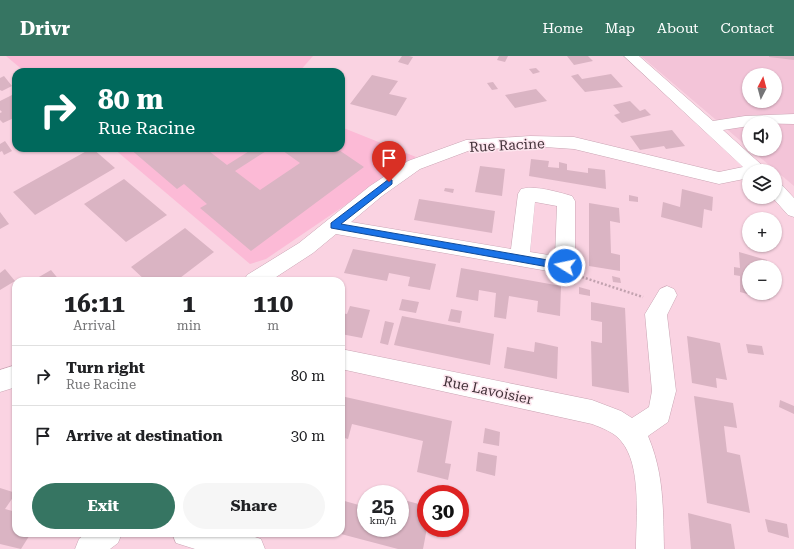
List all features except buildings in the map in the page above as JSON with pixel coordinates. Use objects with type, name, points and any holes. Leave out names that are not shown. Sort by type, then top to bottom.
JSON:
[{"type":"street","points":[[631,56],[710,127],[747,164]]},
{"type":"street","points":[[710,127],[745,122],[794,119]]},
{"type":"street","name":"Rue Racine","points":[[260,277],[306,248],[376,191],[414,165],[466,146],[530,141],[574,143],[719,178],[742,173]]},
{"type":"street","points":[[333,226],[565,266],[566,200],[527,194],[520,258]]},
{"type":"street","points":[[782,197],[794,210]]},
{"type":"street","points":[[650,549],[646,473],[642,453],[631,432],[659,414],[664,391],[656,314],[665,299]]},
{"type":"street","name":"Rue Lavoisier","points":[[345,360],[592,412],[615,420],[631,432]]},
{"type":"street","points":[[0,382],[12,378]]},
{"type":"street","points":[[89,549],[103,537]]},
{"type":"street","points":[[210,537],[240,542]]},
{"type":"path","points":[[565,266],[572,274],[665,299]]},
{"type":"shaded area","points":[[6,56],[313,56],[302,68],[20,68]]},
{"type":"shaded area","points":[[641,56],[794,56],[794,186],[782,176],[782,164],[768,164],[758,156],[782,156],[782,116],[742,116],[742,142]]},
{"type":"shaded area","points":[[345,129],[416,157],[266,259],[250,264],[118,152],[345,152]]},
{"type":"route","points":[[389,182],[333,226],[565,266]]}]
